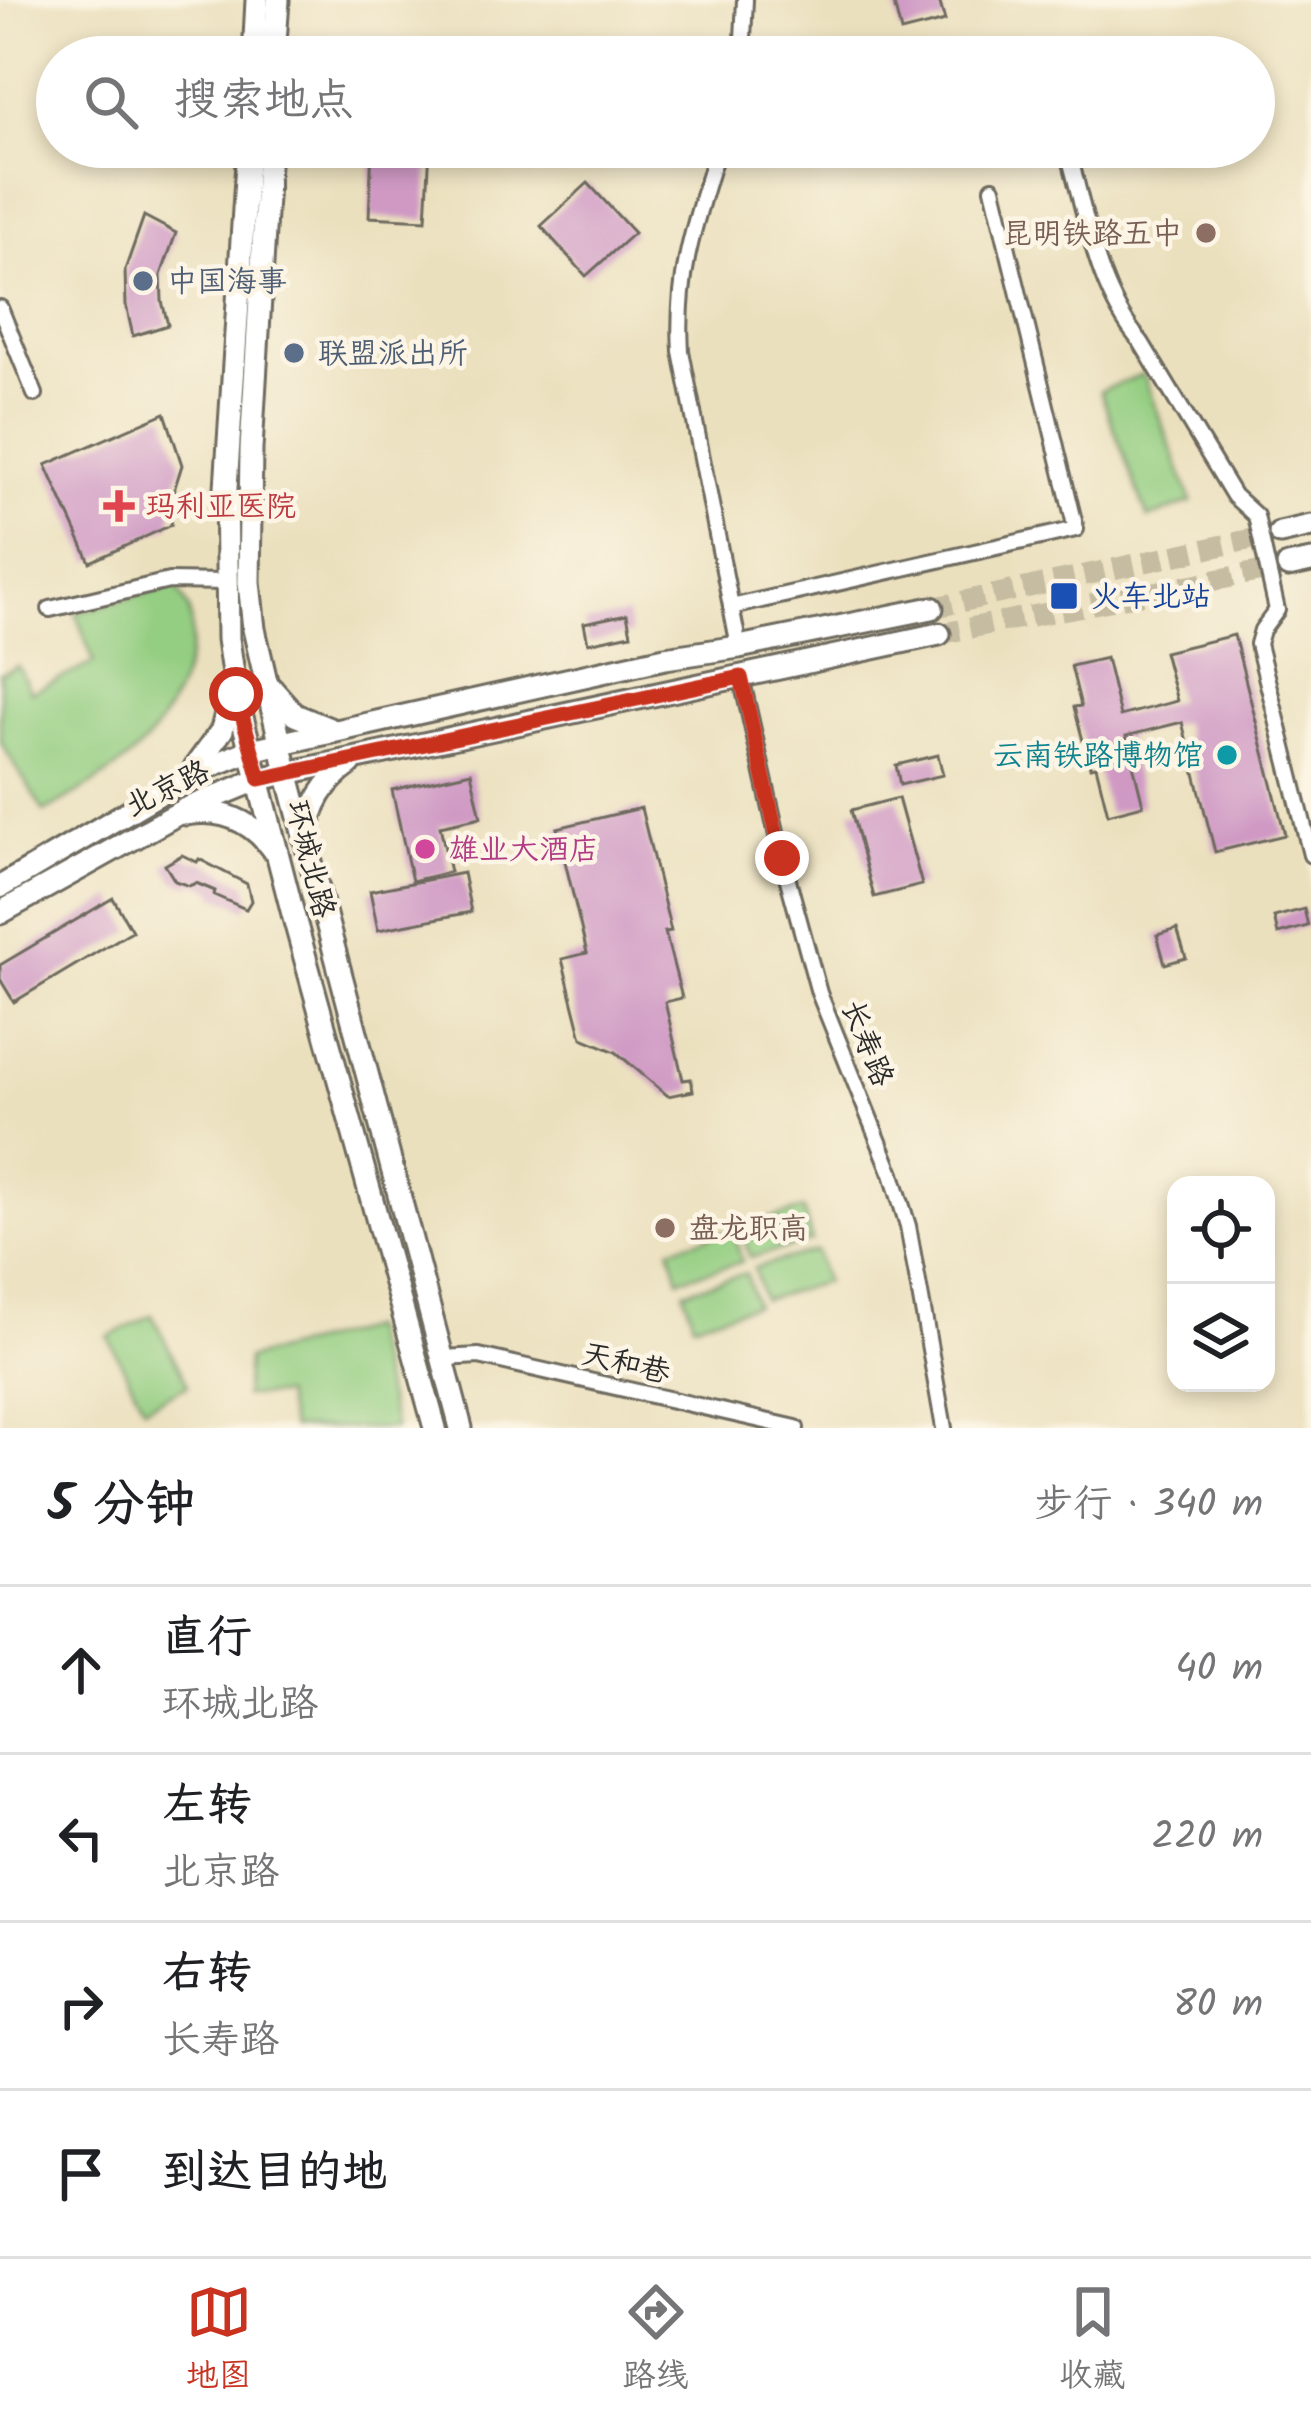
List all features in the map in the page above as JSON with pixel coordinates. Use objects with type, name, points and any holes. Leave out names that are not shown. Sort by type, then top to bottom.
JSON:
[{"type":"main road","points":[[255,36],[257,0]]},
{"type":"main road","points":[[275,36],[278,0]]},
{"type":"main road","name":"环城北路","points":[[247,168],[226,488],[224,582],[232,664],[281,866],[435,1428]]},
{"type":"main road","name":"环城北路","points":[[268,168],[251,449],[249,582],[287,772],[461,1428]]},
{"type":"main road","points":[[1280,533],[1311,526]]},
{"type":"main road","points":[[1288,566],[1311,561]]},
{"type":"main road","name":"北京路","points":[[0,886],[170,786],[251,750],[665,658],[932,608]]},
{"type":"main road","name":"北京路","points":[[0,913],[168,818],[260,779],[939,634]]},
{"type":"main road","points":[[170,786],[215,743],[231,700],[232,664]]},
{"type":"main road","points":[[265,677],[295,715],[318,727],[345,731]]},
{"type":"main road","points":[[308,850],[308,825],[322,790],[361,758]]},
{"type":"main road","points":[[168,818],[194,812],[232,817],[264,838],[281,866]]},
{"type":"street","points":[[743,36],[745,0]]},
{"type":"street","points":[[712,168],[682,271],[678,313],[681,351],[739,647]]},
{"type":"street","points":[[1072,168],[1095,249],[1125,324],[1141,342],[1234,496],[1256,516],[1276,598],[1276,610],[1258,644],[1311,855]]},
{"type":"street","points":[[731,607],[1076,529],[993,188]]},
{"type":"street","points":[[0,308],[35,394]]},
{"type":"street","points":[[50,609],[170,581],[224,582]]},
{"type":"street","name":"长寿路","points":[[741,677],[819,993],[892,1174],[908,1226],[944,1428]]},
{"type":"street","name":"天和巷","points":[[443,1358],[479,1356],[796,1428]]},
{"type":"green space","points":[[1143,374],[1192,502],[1148,518],[1100,391]]},
{"type":"green space","points":[[176,585],[189,611],[191,628],[186,665],[171,704],[150,737],[117,768],[44,812],[0,741],[0,673],[18,666],[31,692],[94,663],[76,613]]},
{"type":"green space","points":[[803,1209],[812,1241],[750,1258],[741,1227]]},
{"type":"green space","points":[[733,1230],[742,1262],[679,1279],[670,1248]]},
{"type":"green space","points":[[816,1251],[825,1282],[763,1300],[754,1268]]},
{"type":"green space","points":[[746,1273],[755,1305],[693,1323],[684,1291]]},
{"type":"green space","points":[[152,1315],[188,1385],[144,1407],[108,1337]]},
{"type":"green space","points":[[368,1328],[395,1428],[291,1428],[283,1395],[244,1396],[247,1359]]},
{"type":"building","points":[[893,0],[939,0],[945,21],[901,32]]},
{"type":"building","points":[[371,168],[429,168],[426,220],[369,217]]},
{"type":"building","points":[[588,183],[634,233],[586,276],[541,226]]},
{"type":"building","name":"中国海事","points":[[144,216],[176,233],[161,275],[168,325],[133,336],[125,270]]},
{"type":"building","name":"玛利亚医院","points":[[165,413],[182,465],[171,525],[90,562],[46,465]]},
{"type":"building","points":[[627,614],[631,634],[588,643],[584,623]]},
{"type":"building","name":"云南铁路博物馆","points":[[1234,635],[1285,835],[1215,852],[1182,722],[1126,736],[1143,805],[1108,814],[1074,707],[1081,706],[1071,666],[1106,658],[1120,716],[1177,701],[1164,652]]},
{"type":"building","points":[[938,755],[943,775],[900,785],[896,765]]},
{"type":"building","name":"雄业大酒店","points":[[471,772],[481,817],[440,826],[450,872],[412,881],[392,790]]},
{"type":"building","points":[[898,798],[922,885],[874,897],[851,810]]},
{"type":"building","points":[[641,808],[682,998],[665,1002],[683,1080],[691,1079],[693,1091],[668,1096],[616,1052],[582,1038],[562,959],[587,953],[557,828]]},
{"type":"building","points":[[182,855],[247,884],[251,901],[246,909],[196,883],[189,886],[175,881],[165,865]]},
{"type":"building","points":[[463,873],[471,912],[378,930],[370,891]]},
{"type":"building","points":[[113,898],[132,931],[14,1002],[0,979],[0,965]]},
{"type":"building","points":[[1304,909],[1308,926],[1278,934],[1274,917]]},
{"type":"building","points":[[1177,929],[1186,958],[1165,964],[1157,935]]},
{"type":"tunnel","points":[[932,608],[1280,533]]},
{"type":"tunnel","points":[[939,634],[1288,566]]},
{"type":"place","name":"昆明铁路五中","points":[[1206,233]]},
{"type":"place","name":"中国海事","points":[[143,281]]},
{"type":"place","name":"联盟派出所","points":[[294,353]]},
{"type":"place","name":"玛利亚医院","points":[[119,506]]},
{"type":"place","name":"火车北站","points":[[1064,596]]},
{"type":"place","name":"云南铁路博物馆","points":[[1227,755]]},
{"type":"place","name":"雄业大酒店","points":[[425,849]]},
{"type":"place","name":"盘龙职高","points":[[665,1228]]},
{"type":"route","points":[[236,694],[260,779],[741,677],[782,858]]}]
